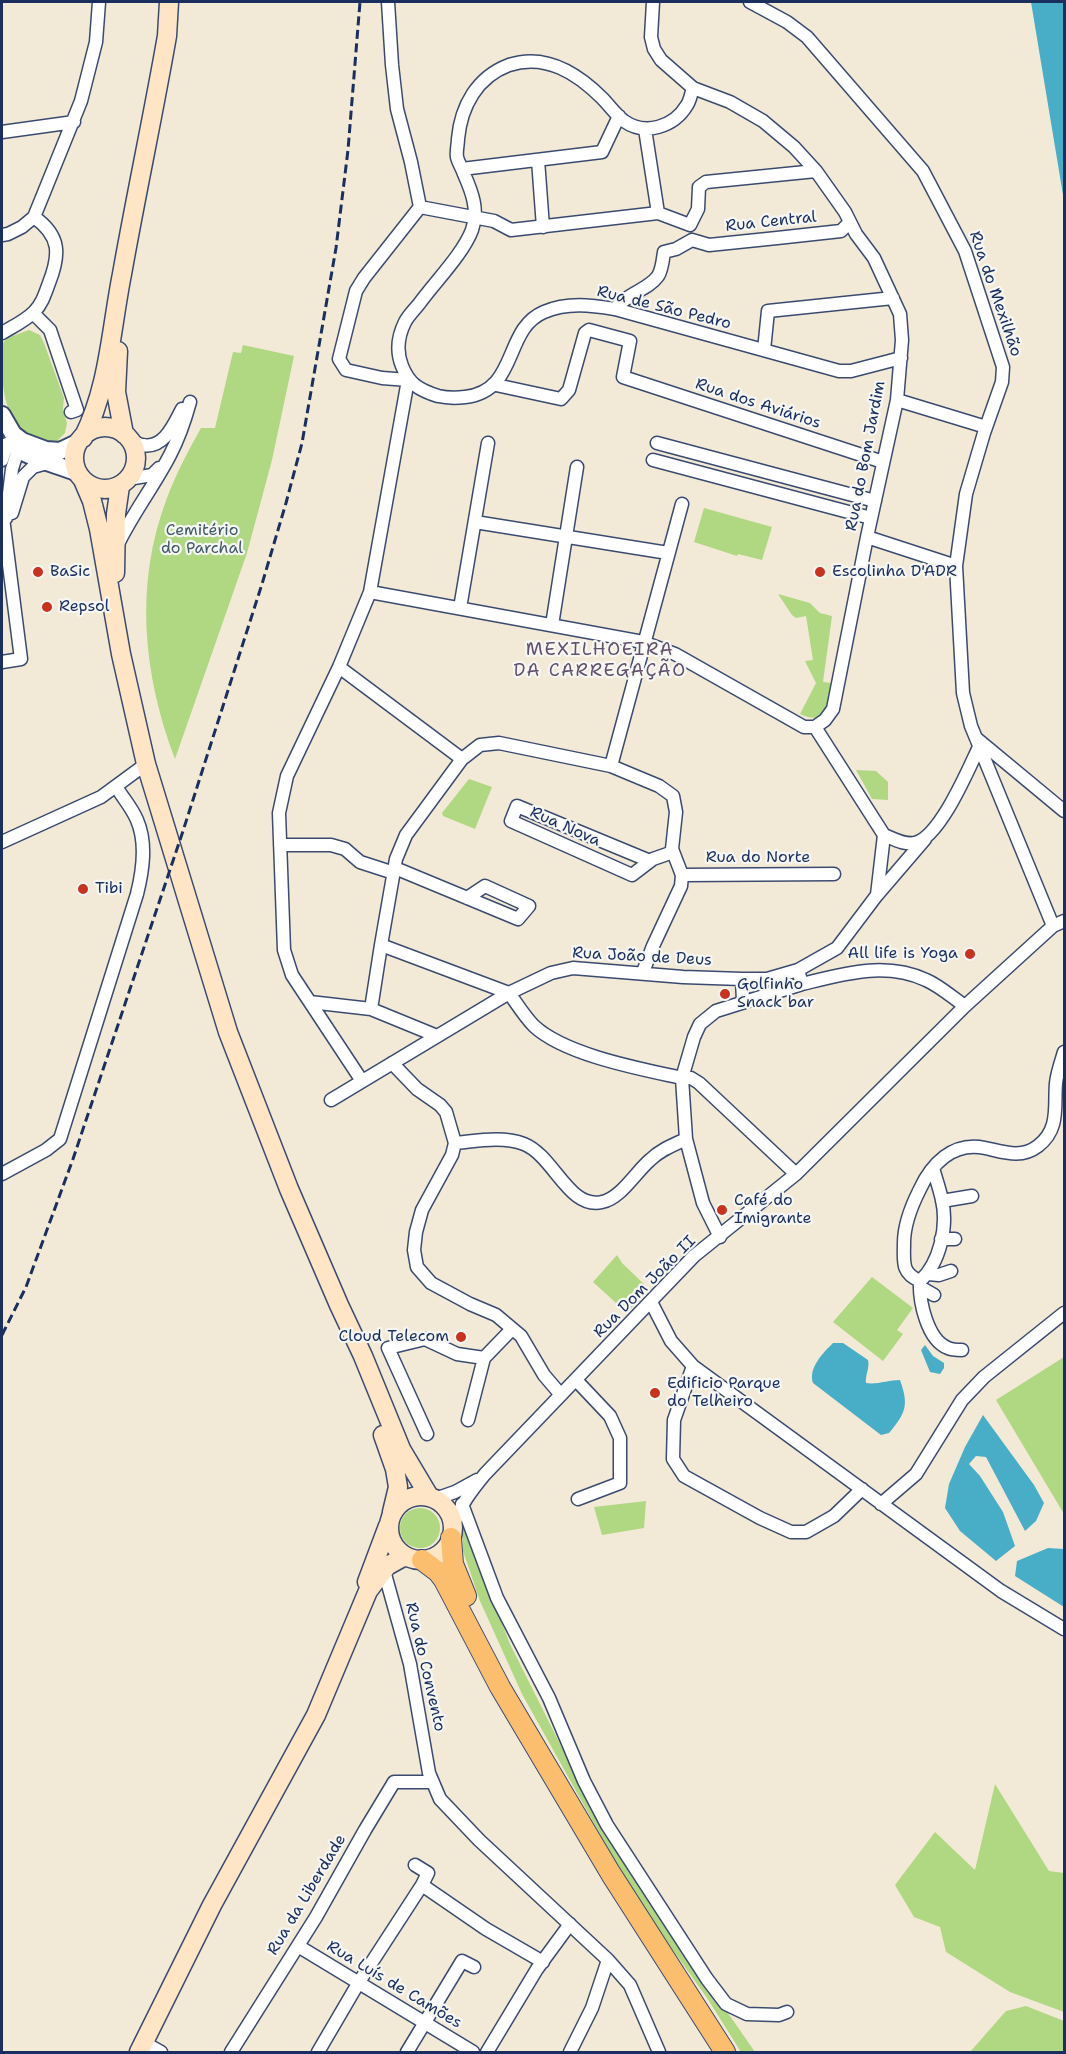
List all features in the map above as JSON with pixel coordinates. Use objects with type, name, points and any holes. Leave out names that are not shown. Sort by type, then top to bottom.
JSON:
[{"type":"main road","points":[[169,2],[167,36],[99,399],[75,456],[92,501],[134,718],[146,764],[228,1032],[289,1189],[363,1356],[400,1449],[432,1497]]},
{"type":"main road","points":[[81,476],[99,489],[109,489],[124,482],[134,470],[135,449],[127,436],[117,392],[122,274]]},
{"type":"main road","points":[[81,440],[91,431],[101,428],[112,428],[127,436]]},
{"type":"main road","points":[[115,620],[116,514],[124,482]]},
{"type":"main road","points":[[141,2047],[212,1905],[316,1715],[380,1564],[398,1488],[395,1469],[339,1305]]},
{"type":"main road","points":[[543,1758],[456,1574],[453,1564],[450,1513],[441,1502],[432,1497],[418,1495],[408,1498],[399,1504],[390,1518],[392,1543],[438,1572],[444,1580],[500,1687],[610,1874],[725,2052]]},
{"type":"main road","points":[[351,1629],[362,1594],[380,1564],[414,1558],[432,1558],[440,1554],[452,1532]]},
{"type":"street","points":[[2,235],[22,227],[34,217],[74,122],[96,42],[99,2]]},
{"type":"street","points":[[388,2],[397,109],[420,207],[356,291],[339,359],[346,370],[382,378],[408,380],[424,391],[441,397],[475,396],[496,385]]},
{"type":"street","name":"Rua do Bom Jardim","points":[[653,2],[651,37],[654,49],[661,60],[693,88],[730,102],[763,121],[795,147],[816,171],[874,258],[900,314],[902,340],[897,400],[833,709],[825,720],[815,727]]},
{"type":"street","name":"Rua do Mexilhão","points":[[750,2],[807,37],[923,171],[965,251],[1003,367],[1002,382],[966,494],[956,566],[963,693],[977,742],[1059,923]]},
{"type":"street","points":[[362,1081],[292,975],[284,950],[279,813],[287,776],[339,667],[370,592],[408,380],[399,359],[398,340],[406,321],[465,244],[475,219],[475,203],[457,158],[461,118],[468,99],[494,72],[511,65],[535,61],[557,66],[588,84],[629,124],[645,129],[665,125],[687,106],[711,95]]},
{"type":"street","points":[[687,106],[693,88]]},
{"type":"street","points":[[462,169],[602,152],[619,116]]},
{"type":"street","points":[[2,132],[74,122]]},
{"type":"street","points":[[645,129],[658,213]]},
{"type":"street","points":[[538,160],[543,227]]},
{"type":"street","points":[[615,309],[623,299],[652,282],[660,274],[664,252],[676,249],[692,240],[690,225],[698,209],[699,187],[706,182],[816,171]]},
{"type":"street","points":[[420,207],[494,221],[511,230],[658,213],[690,225]]},
{"type":"street","points":[[2,333],[33,313],[42,301],[57,262],[56,244],[46,225],[34,217]]},
{"type":"street","name":"Rua Central","points":[[692,240],[710,245],[853,228]]},
{"type":"street","points":[[764,350],[768,311],[893,298]]},
{"type":"street","name":"Rua de São Pedro","points":[[496,385],[525,326],[541,313],[559,307],[576,305],[615,309],[839,371],[850,371],[901,358]]},
{"type":"street","points":[[33,313],[50,330],[77,410],[71,412]]},
{"type":"street","points":[[2,326],[17,324]]},
{"type":"street","name":"Rua dos Aviários","points":[[496,385],[561,399],[569,390],[585,333],[589,330],[630,341],[623,377],[883,462]]},
{"type":"street","points":[[897,400],[986,427]]},
{"type":"street","points":[[115,620],[118,544],[170,454],[182,429],[190,402],[186,401],[166,437],[157,443],[143,446],[127,436]]},
{"type":"street","points":[[2,415],[17,453],[12,469],[5,537]]},
{"type":"street","points":[[12,437],[45,450],[60,451],[81,440]]},
{"type":"street","points":[[2,460],[12,437]]},
{"type":"street","points":[[12,437],[21,451],[81,476]]},
{"type":"street","points":[[460,608],[488,443]]},
{"type":"street","points":[[657,443],[875,501]]},
{"type":"street","points":[[124,482],[152,475],[170,454]]},
{"type":"street","points":[[653,460],[871,518]]},
{"type":"street","points":[[5,537],[23,477],[33,467],[47,463]]},
{"type":"street","points":[[552,626],[577,467]]},
{"type":"street","points":[[611,766],[682,504]]},
{"type":"street","points":[[2,510],[21,659],[2,662]]},
{"type":"street","points":[[2,522],[5,537]]},
{"type":"street","points":[[475,522],[668,553]]},
{"type":"street","points":[[867,537],[956,566]]},
{"type":"street","points":[[370,592],[644,642],[675,654],[804,727],[815,727],[884,835],[908,843],[916,843],[928,836]]},
{"type":"street","points":[[339,667],[462,759]]},
{"type":"street","points":[[977,742],[1065,811]]},
{"type":"street","name":"Rua João de Deus","points":[[331,1100],[509,993],[550,972],[573,968],[682,977],[767,979],[798,970],[837,948],[877,895],[939,824],[977,742]]},
{"type":"street","points":[[371,1009],[394,871],[406,835],[462,759],[480,745],[499,743],[611,766],[659,786],[673,796],[676,812],[673,852],[682,874],[676,898],[643,972]]},
{"type":"street","points":[[2,842],[100,797],[146,764]]},
{"type":"street","points":[[2,1174],[46,1150],[60,1139],[137,894],[143,871],[141,832],[136,819],[117,788]]},
{"type":"street","name":"Rua Nova","points":[[650,861],[517,806],[511,821],[632,875],[650,861],[673,852]]},
{"type":"street","points":[[877,895],[884,835]]},
{"type":"street","points":[[280,845],[331,845],[345,849],[360,862],[394,871],[467,898]]},
{"type":"street","name":"Rua do Norte","points":[[682,874],[834,874]]},
{"type":"street","name":"Rua Dom João II","points":[[485,1474],[694,1256],[796,1174],[965,1006],[1059,923]]},
{"type":"street","points":[[381,945],[509,993],[534,1026],[559,1043],[622,1064],[691,1078],[796,1174]]},
{"type":"street","points":[[798,970],[802,984]]},
{"type":"street","points":[[720,1237],[704,1203],[686,1139],[682,1078],[700,1024],[716,1011],[743,1002],[802,984],[863,970],[904,972],[927,980],[965,1006]]},
{"type":"street","points":[[742,979],[743,1002]]},
{"type":"street","points":[[310,1002],[371,1009],[437,1036]]},
{"type":"street","points":[[951,1271],[923,1280],[910,1277],[904,1266],[904,1236],[911,1206],[924,1179],[943,1156],[960,1148],[983,1147],[1002,1153],[1022,1154],[1038,1146],[1052,1130],[1056,1116],[1056,1082],[1065,1052]]},
{"type":"street","points":[[392,1063],[417,1089],[446,1112],[455,1143],[449,1162],[422,1210],[414,1250],[417,1267],[430,1283],[470,1304],[496,1314],[521,1336],[544,1375],[561,1395]]},
{"type":"street","points":[[455,1143],[505,1140],[526,1145],[551,1165],[576,1196],[585,1202],[594,1203],[613,1197],[652,1158],[686,1139]]},
{"type":"street","points":[[933,1168],[945,1223],[941,1239],[923,1280],[919,1297],[935,1339],[948,1348],[962,1350]]},
{"type":"street","points":[[942,1201],[972,1196]]},
{"type":"street","points":[[941,1239],[955,1239]]},
{"type":"street","points":[[923,1280],[934,1295]]},
{"type":"street","points":[[651,1302],[671,1341],[693,1366],[1001,1591],[1065,1629]]},
{"type":"street","points":[[881,1504],[916,1474],[962,1400],[977,1384],[1065,1313]]},
{"type":"street","points":[[468,1420],[484,1358],[512,1329]]},
{"type":"street","points":[[427,1434],[388,1348],[425,1339],[457,1354],[484,1358]]},
{"type":"street","points":[[693,1366],[674,1420],[673,1459],[684,1476],[791,1532],[806,1532],[834,1516],[862,1489]]},
{"type":"street","points":[[576,1380],[610,1416],[620,1438],[620,1484],[578,1499]]},
{"type":"street","points":[[432,1497],[455,1492],[485,1474]]},
{"type":"street","points":[[452,1532],[462,1504],[485,1474]]},
{"type":"street","points":[[462,1504],[497,1598],[549,1698],[584,1781],[607,1825],[707,1979],[726,2004],[747,2014],[779,2015],[787,2012]]},
{"type":"street","name":"Rua do Convento","points":[[380,1564],[412,1675],[428,1778],[440,1799],[479,1840],[608,1960],[630,1985],[659,2052]]},
{"type":"street","name":"Rua da Liberdade","points":[[231,2052],[298,1946],[394,1782],[428,1778]]},
{"type":"street","points":[[318,2052],[359,1982],[422,1885],[428,1873],[415,1864]]},
{"type":"street","points":[[422,1885],[486,1929],[543,1962]]},
{"type":"street","points":[[487,2052],[543,1962],[570,1924]]},
{"type":"street","name":"Rua Luís de Camões","points":[[298,1946],[473,2052]]},
{"type":"street","points":[[570,2052],[592,2008],[608,1960]]},
{"type":"street","points":[[407,2052],[462,1961],[474,1967]]},
{"type":"street","points":[[141,2047],[161,2052]]},
{"type":"green space","points":[[29,330],[40,335],[64,398],[63,409],[67,423],[65,433],[56,442],[48,445],[32,437],[12,416],[4,391],[2,344],[7,338]]},
{"type":"green space","name":"Cemitério do Parchal","points":[[243,345],[294,356],[272,460],[247,553],[175,759],[164,727],[150,662],[147,596],[150,563],[157,530],[174,480],[201,428],[215,428],[233,352],[241,353]]},
{"type":"green space","points":[[704,508],[772,527],[762,560],[738,554],[737,556],[694,542]]},
{"type":"green space","points":[[778,594],[810,603],[820,613],[832,616],[823,682],[831,683],[829,699],[825,711],[816,718],[800,714],[816,683],[805,661],[813,660],[806,616],[796,618],[792,615]]},
{"type":"green space","points":[[856,770],[876,771],[888,782],[888,800],[872,799]]},
{"type":"green space","points":[[469,779],[492,787],[475,829],[443,816],[442,813]]},
{"type":"green space","points":[[617,1255],[622,1263],[648,1288],[627,1313],[593,1282]]},
{"type":"green space","points":[[872,1277],[913,1308],[897,1330],[903,1334],[883,1361],[833,1322]]},
{"type":"green space","points":[[1064,1357],[1064,1514],[996,1400]]},
{"type":"green space","points":[[646,1501],[644,1528],[602,1535],[594,1507]]},
{"type":"green space","points":[[420,1508],[428,1509],[434,1514],[439,1520],[439,1536],[434,1542],[428,1547],[420,1548],[412,1547],[406,1542],[401,1536],[400,1528],[401,1520],[406,1514],[412,1509]]},
{"type":"green space","points":[[462,1521],[510,1644],[567,1758],[620,1856],[685,1957],[755,2052],[741,2052],[707,1998],[635,1897],[522,1694],[480,1601],[463,1551]]},
{"type":"green space","points":[[995,1784],[1049,1871],[1064,1873],[1064,2012],[1010,1992],[946,1952],[940,1927],[914,1917],[895,1885],[935,1832],[975,1870]]},
{"type":"green space","points":[[1026,2006],[1064,2021],[1064,2052],[970,2052],[1006,2011]]},
{"type":"water","points":[[1031,2],[1064,2],[1064,208],[1063,195]]},
{"type":"water","points":[[833,1343],[843,1343],[868,1360],[866,1383],[900,1380],[905,1402],[904,1408],[899,1420],[889,1433],[881,1435],[813,1383],[814,1366]]},
{"type":"water","points":[[925,1345],[933,1356],[944,1363],[940,1374],[930,1372],[921,1350]]},
{"type":"water","points":[[983,1415],[1034,1485],[1044,1503],[1036,1521],[1025,1531],[986,1457],[976,1456],[969,1464],[980,1476],[1003,1512],[1015,1546],[996,1561],[960,1531],[945,1508],[949,1484],[965,1447]]},
{"type":"water","points":[[1048,1548],[1064,1549],[1064,1607],[1015,1576],[1017,1561]]},
{"type":"railway","points":[[2,1335],[26,1287],[73,1159],[183,831],[286,503],[302,443],[336,248],[348,150],[360,2]]},
{"type":"place","name":"BaSic","points":[[38,572]]},
{"type":"place","name":"Escolinha D'ADR","points":[[820,572]]},
{"type":"place","name":"Repsol","points":[[47,607]]},
{"type":"place","name":"Tibi","points":[[83,889]]},
{"type":"place","name":"All life is Yoga","points":[[970,954]]},
{"type":"place","name":"Golfinho Snack bar","points":[[725,994]]},
{"type":"place","name":"Café do Imigrante","points":[[722,1210]]},
{"type":"place","name":"Cloud Telecom","points":[[461,1337]]},
{"type":"place","name":"Edificio Parque do Telheiro","points":[[655,1393]]},
{"type":"district","name":"MEXILHOEIRA DA CARREGAÇÃO","points":[[600,660]]}]
